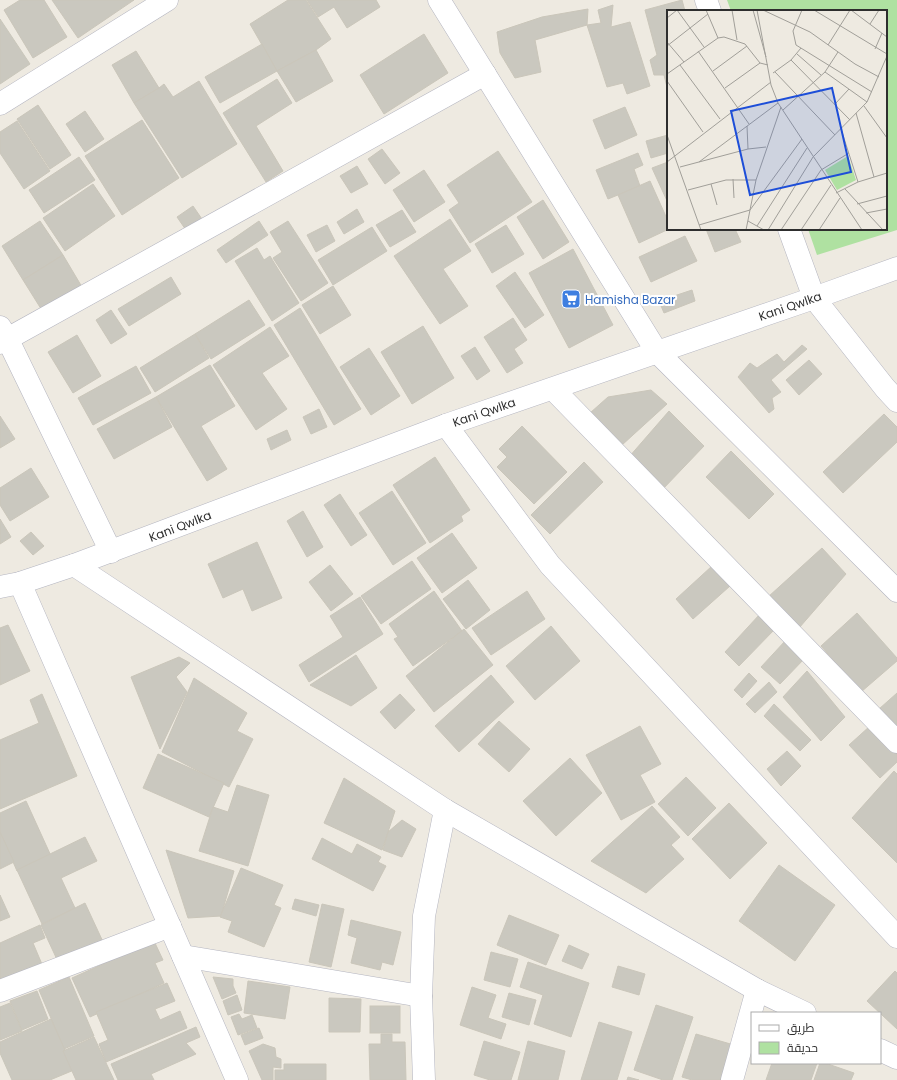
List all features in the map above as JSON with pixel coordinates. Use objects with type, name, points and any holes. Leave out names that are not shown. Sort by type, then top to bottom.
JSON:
[{"type":"street","points":[[0,104],[167,0]]},
{"type":"street","points":[[439,0],[657,352],[897,591]]},
{"type":"street","points":[[706,0],[710,10]]},
{"type":"street","points":[[111,552],[2,336],[485,74]]},
{"type":"street","points":[[789,230],[814,298],[897,401]]},
{"type":"street","name":"Kani Qwlka","points":[[10,585],[111,552],[446,425],[897,268]]},
{"type":"street","points":[[553,389],[897,742]]},
{"type":"street","points":[[446,425],[550,564],[897,937]]},
{"type":"street","points":[[74,565],[445,810],[757,990],[803,1012]]},
{"type":"street","points":[[10,585],[170,926],[237,1080]]},
{"type":"street","points":[[424,1080],[421,996],[424,916],[445,810]]},
{"type":"street","points":[[0,991],[170,926]]},
{"type":"street","points":[[183,956],[421,996]]},
{"type":"street","points":[[732,1080],[757,990]]},
{"type":"street","points":[[881,1050],[897,1058]]},
{"type":"green space","points":[[727,0],[897,0],[897,230],[817,255],[808,230],[887,230],[887,10],[731,10]]},
{"type":"building","points":[[20,0],[44,0],[67,37],[33,58],[4,10]]},
{"type":"building","points":[[52,0],[134,0],[78,38]]},
{"type":"building","points":[[288,0],[306,0],[331,39],[316,50],[277,71],[250,24]]},
{"type":"building","points":[[307,0],[376,0],[380,7],[347,28],[334,7],[318,17]]},
{"type":"building","points":[[682,0],[685,10],[667,10],[667,87],[664,75],[654,75],[650,60],[657,55],[645,10]]},
{"type":"building","points":[[613,5],[611,27],[630,22],[650,86],[627,94],[623,83],[607,87],[587,25],[601,23],[598,10]]},
{"type":"building","points":[[588,9],[587,25],[535,40],[541,72],[515,78],[500,53],[497,32],[542,17]]},
{"type":"building","points":[[0,19],[30,64],[0,84]]},
{"type":"building","points":[[424,34],[448,73],[384,114],[360,75]]},
{"type":"building","points":[[262,44],[277,71],[220,103],[205,77]]},
{"type":"building","points":[[316,50],[333,81],[296,102],[277,71]]},
{"type":"building","points":[[136,51],[159,88],[134,103],[112,65]]},
{"type":"building","points":[[277,79],[292,103],[256,126],[283,171],[266,182],[223,113]]},
{"type":"building","points":[[199,81],[237,144],[182,178],[134,103],[164,84],[173,97]]},
{"type":"building","points":[[38,105],[71,155],[50,169],[17,119]]},
{"type":"building","points":[[625,107],[637,135],[605,149],[593,120]]},
{"type":"building","points":[[85,111],[104,139],[85,152],[66,124]]},
{"type":"building","points":[[142,120],[179,178],[122,215],[85,156]]},
{"type":"building","points":[[17,121],[50,171],[24,189],[0,153],[0,132]]},
{"type":"building","points":[[667,135],[667,153],[651,158],[646,141]]},
{"type":"building","points":[[382,149],[400,173],[385,184],[368,159]]},
{"type":"building","points":[[498,151],[532,202],[470,243],[449,210],[459,203],[447,185]]},
{"type":"building","points":[[638,153],[643,165],[634,169],[640,186],[608,199],[596,170]]},
{"type":"building","points":[[79,157],[95,180],[44,213],[29,190]]},
{"type":"building","points":[[667,162],[667,201],[652,168]]},
{"type":"building","points":[[357,166],[368,184],[351,193],[340,176]]},
{"type":"building","points":[[424,170],[445,202],[414,222],[393,190]]},
{"type":"building","points":[[650,181],[667,219],[667,230],[639,243],[618,195]]},
{"type":"building","points":[[93,184],[115,216],[65,251],[43,218]]},
{"type":"building","points":[[543,200],[569,242],[543,259],[517,217]]},
{"type":"building","points":[[193,206],[204,222],[188,233],[177,217]]},
{"type":"building","points":[[357,209],[364,222],[344,234],[337,222]]},
{"type":"building","points":[[402,210],[416,232],[390,247],[376,225]]},
{"type":"building","points":[[450,219],[471,251],[443,269],[468,306],[440,324],[394,256]]},
{"type":"building","points":[[40,221],[63,255],[23,280],[2,246]]},
{"type":"building","points":[[259,221],[268,235],[226,263],[217,250]]},
{"type":"building","points":[[288,221],[328,283],[301,301],[273,258],[282,252],[270,232]]},
{"type":"building","points":[[327,225],[335,241],[316,252],[307,235]]},
{"type":"building","points":[[506,225],[524,254],[492,273],[475,244]]},
{"type":"building","points":[[372,227],[387,251],[333,285],[318,260]]},
{"type":"building","points":[[706,230],[735,230],[741,242],[715,252]]},
{"type":"building","points":[[685,236],[697,261],[651,282],[639,257]]},
{"type":"building","points":[[257,248],[264,260],[270,256],[299,303],[272,321],[235,261]]},
{"type":"building","name":"Hamisha Bazar","points":[[573,249],[613,325],[569,348],[529,273]]},
{"type":"building","points":[[63,255],[82,287],[43,312],[23,280]]},
{"type":"building","points":[[515,272],[544,315],[525,328],[496,286]]},
{"type":"building","points":[[171,277],[181,294],[129,326],[118,309]]},
{"type":"building","points":[[333,286],[351,315],[320,334],[302,305]]},
{"type":"building","points":[[692,290],[695,301],[664,313],[659,301]]},
{"type":"building","points":[[249,300],[265,325],[211,359],[195,334]]},
{"type":"building","points":[[300,308],[361,409],[334,425],[274,325]]},
{"type":"building","points":[[111,310],[127,334],[111,344],[96,320]]},
{"type":"building","points":[[513,318],[527,340],[514,349],[523,363],[507,373],[484,337]]},
{"type":"building","points":[[423,326],[454,378],[412,404],[381,352]]},
{"type":"building","points":[[270,327],[289,356],[262,373],[287,409],[256,430],[213,365]]},
{"type":"building","points":[[195,334],[209,358],[155,392],[140,368]]},
{"type":"building","points":[[77,335],[101,376],[73,393],[48,352]]},
{"type":"building","points":[[802,345],[807,349],[771,380],[781,392],[772,398],[774,409],[769,413],[738,377],[750,363],[757,368],[777,354],[784,362]]},
{"type":"building","points":[[475,347],[490,371],[477,380],[461,356]]},
{"type":"building","points":[[369,348],[400,396],[371,415],[340,367]]},
{"type":"building","points":[[809,360],[822,374],[799,395],[786,380]]},
{"type":"building","points":[[210,365],[235,406],[201,426],[227,469],[207,481],[156,397]]},
{"type":"building","points":[[136,366],[151,393],[93,425],[78,398]]},
{"type":"building","points":[[651,390],[667,404],[622,445],[590,413],[608,397]]},
{"type":"building","points":[[156,397],[172,427],[114,459],[97,429]]},
{"type":"building","points":[[319,409],[327,427],[311,434],[303,417]]},
{"type":"building","points":[[669,411],[704,446],[662,490],[629,457]]},
{"type":"building","points":[[884,414],[897,427],[897,442],[843,493],[823,472]]},
{"type":"building","points":[[0,416],[15,439],[0,448]]},
{"type":"building","points":[[522,426],[567,472],[534,504],[497,467],[507,457],[499,449]]},
{"type":"building","points":[[287,430],[291,440],[271,450],[267,439]]},
{"type":"building","points":[[731,451],[774,494],[749,519],[706,477]]},
{"type":"building","points":[[435,457],[470,510],[461,516],[463,521],[430,543],[393,485]]},
{"type":"building","points":[[584,462],[603,482],[550,534],[531,515]]},
{"type":"building","points":[[31,468],[49,497],[10,521],[0,505],[0,488]]},
{"type":"building","points":[[392,491],[426,543],[393,565],[359,513]]},
{"type":"building","points":[[340,494],[367,535],[351,546],[324,505]]},
{"type":"building","points":[[303,511],[323,547],[307,557],[287,521]]},
{"type":"building","points":[[0,519],[11,537],[0,544]]},
{"type":"building","points":[[31,532],[44,546],[33,555],[20,541]]},
{"type":"building","points":[[452,533],[477,568],[442,593],[417,558]]},
{"type":"building","points":[[257,542],[282,598],[252,611],[243,589],[223,598],[208,564]]},
{"type":"building","points":[[822,548],[846,574],[799,628],[768,597]]},
{"type":"building","points":[[412,561],[431,589],[381,624],[361,596]]},
{"type":"building","points":[[330,565],[353,594],[331,611],[309,582]]},
{"type":"building","points":[[712,566],[730,586],[693,619],[676,599]]},
{"type":"building","points":[[468,580],[490,610],[466,629],[443,599]]},
{"type":"building","points":[[434,591],[462,631],[413,666],[394,639],[398,637],[389,624]]},
{"type":"building","points":[[527,591],[545,619],[491,655],[472,628]]},
{"type":"building","points":[[360,597],[383,634],[309,682],[299,665],[343,637],[330,616]]},
{"type":"building","points":[[857,613],[897,658],[897,661],[861,692],[821,646]]},
{"type":"building","points":[[760,614],[775,629],[739,666],[725,652]]},
{"type":"building","points":[[8,625],[30,671],[0,685],[0,628]]},
{"type":"building","points":[[551,626],[580,661],[535,700],[506,666]]},
{"type":"building","points":[[464,629],[493,665],[434,712],[406,676]]},
{"type":"building","points":[[786,640],[805,658],[780,684],[761,667]]},
{"type":"building","points":[[356,655],[377,688],[351,706],[310,685]]},
{"type":"building","points":[[179,657],[190,663],[176,677],[187,692],[160,749],[131,677]]},
{"type":"building","points":[[807,671],[845,717],[821,741],[783,697]]},
{"type":"building","points":[[749,673],[757,681],[742,698],[734,690]]},
{"type":"building","points":[[491,675],[514,702],[459,752],[435,726]]},
{"type":"building","points":[[194,678],[247,713],[237,731],[253,739],[229,787],[162,752]]},
{"type":"building","points":[[769,682],[777,692],[755,713],[746,704]]},
{"type":"building","points":[[897,693],[897,730],[879,709]]},
{"type":"building","points":[[42,694],[77,776],[0,809],[0,740],[39,723],[30,700]]},
{"type":"building","points":[[400,694],[415,710],[395,729],[380,712]]},
{"type":"building","points":[[774,704],[811,740],[800,751],[764,716]]},
{"type":"building","points":[[499,721],[530,749],[509,772],[478,744]]},
{"type":"building","points":[[640,726],[661,764],[640,775],[655,802],[621,820],[586,755]]},
{"type":"building","points":[[870,726],[897,754],[897,762],[880,778],[849,745]]},
{"type":"building","points":[[787,751],[801,766],[781,786],[767,769]]},
{"type":"building","points":[[158,754],[224,783],[209,817],[143,788]]},
{"type":"building","points":[[570,758],[602,793],[556,836],[523,801]]},
{"type":"building","points":[[894,771],[897,774],[897,863],[852,818]]},
{"type":"building","points":[[686,777],[716,808],[688,836],[658,804]]},
{"type":"building","points":[[344,778],[395,811],[382,850],[324,823]]},
{"type":"building","points":[[237,785],[269,795],[248,866],[199,851],[213,807],[228,812]]},
{"type":"building","points":[[26,801],[51,856],[17,871],[0,832],[0,813]]},
{"type":"building","points":[[729,803],[767,843],[730,879],[692,839]]},
{"type":"building","points":[[652,806],[680,837],[671,845],[684,859],[646,893],[591,861]]},
{"type":"building","points":[[402,820],[416,829],[402,857],[383,850],[388,832]]},
{"type":"building","points":[[0,832],[14,862],[0,869]]},
{"type":"building","points":[[85,837],[97,861],[61,878],[75,908],[42,924],[17,870]]},
{"type":"building","points":[[322,838],[352,854],[357,844],[381,857],[378,862],[386,866],[373,891],[312,859]]},
{"type":"building","points":[[166,850],[234,871],[221,916],[188,918]]},
{"type":"building","points":[[779,865],[835,905],[795,961],[739,921]]},
{"type":"building","points":[[241,868],[283,885],[274,905],[281,908],[264,947],[228,932],[232,921],[220,917]]},
{"type":"building","points":[[0,895],[10,917],[0,921]]},
{"type":"building","points":[[295,899],[319,905],[316,916],[292,909]]},
{"type":"building","points":[[85,903],[104,944],[60,966],[41,925]]},
{"type":"building","points":[[322,904],[344,909],[331,967],[309,962]]},
{"type":"building","points":[[509,915],[559,935],[546,965],[497,945]]},
{"type":"building","points":[[351,920],[401,932],[393,965],[382,962],[380,970],[351,963],[357,938],[348,935]]},
{"type":"building","points":[[40,925],[45,938],[33,943],[44,969],[0,981],[0,943]]},
{"type":"building","points":[[154,941],[163,960],[155,963],[164,983],[90,1017],[72,978]]},
{"type":"building","points":[[569,945],[589,954],[582,969],[562,961]]},
{"type":"building","points":[[491,952],[518,959],[510,987],[484,980]]},
{"type":"building","points":[[528,962],[589,983],[571,1037],[534,1024],[543,995],[520,987]]},
{"type":"building","points":[[618,966],[645,974],[639,995],[612,987]]},
{"type":"building","points":[[895,971],[897,973],[897,1029],[881,1014],[881,1012],[879,1012],[867,1001]]},
{"type":"building","points":[[69,977],[94,1036],[64,1049],[39,990]]},
{"type":"building","points":[[213,977],[233,979],[233,986],[236,993],[222,999]]},
{"type":"building","points":[[248,981],[290,987],[285,1019],[244,1013]]},
{"type":"building","points":[[167,983],[175,1001],[155,1009],[160,1020],[180,1011],[187,1028],[106,1062],[99,1044],[108,1040],[96,1012]]},
{"type":"building","points":[[472,987],[496,995],[488,1018],[506,1024],[501,1039],[460,1025]]},
{"type":"building","points":[[37,991],[48,1019],[22,1030],[10,1001]]},
{"type":"building","points":[[509,993],[536,1000],[529,1025],[502,1017]]},
{"type":"building","points":[[237,995],[242,1010],[228,1015],[223,1001]]},
{"type":"building","points":[[329,998],[361,999],[360,1032],[329,1032]]},
{"type":"building","points":[[10,1003],[22,1031],[0,1040],[0,1007]]},
{"type":"building","points":[[656,1005],[693,1017],[672,1080],[663,1080],[634,1070]]},
{"type":"building","points":[[370,1006],[400,1006],[400,1033],[370,1033]]},
{"type":"building","points":[[239,1014],[242,1019],[252,1015],[257,1028],[238,1035],[231,1017]]},
{"type":"building","points":[[51,1019],[74,1070],[50,1080],[12,1080],[0,1053],[0,1042]]},
{"type":"building","points":[[599,1022],[632,1032],[617,1080],[581,1080]]},
{"type":"building","points":[[196,1027],[200,1037],[186,1043],[196,1054],[151,1074],[154,1080],[118,1080],[111,1064]]},
{"type":"building","points":[[259,1028],[263,1038],[245,1045],[241,1035]]},
{"type":"building","points":[[381,1034],[392,1034],[392,1042],[405,1042],[406,1080],[370,1080],[369,1044],[381,1044]]},
{"type":"building","points":[[696,1034],[734,1045],[723,1080],[692,1080],[682,1077]]},
{"type":"building","points":[[94,1037],[114,1080],[76,1080],[63,1051]]},
{"type":"building","points":[[484,1041],[520,1052],[511,1080],[490,1080],[474,1075]]},
{"type":"building","points":[[528,1041],[565,1051],[558,1080],[518,1080]]},
{"type":"building","points":[[263,1044],[275,1048],[276,1057],[281,1059],[281,1068],[273,1067],[273,1080],[262,1080],[249,1051]]},
{"type":"building","points":[[284,1064],[326,1064],[326,1080],[275,1080],[275,1070],[284,1070]]},
{"type":"building","points":[[772,1064],[817,1064],[811,1080],[766,1080]]},
{"type":"building","points":[[820,1064],[828,1064],[854,1073],[851,1080],[814,1080]]},
{"type":"building","points":[[628,1077],[639,1080],[627,1080]]},
{"type":"place","name":"Hamisha Bazar","points":[[571,299]]}]
